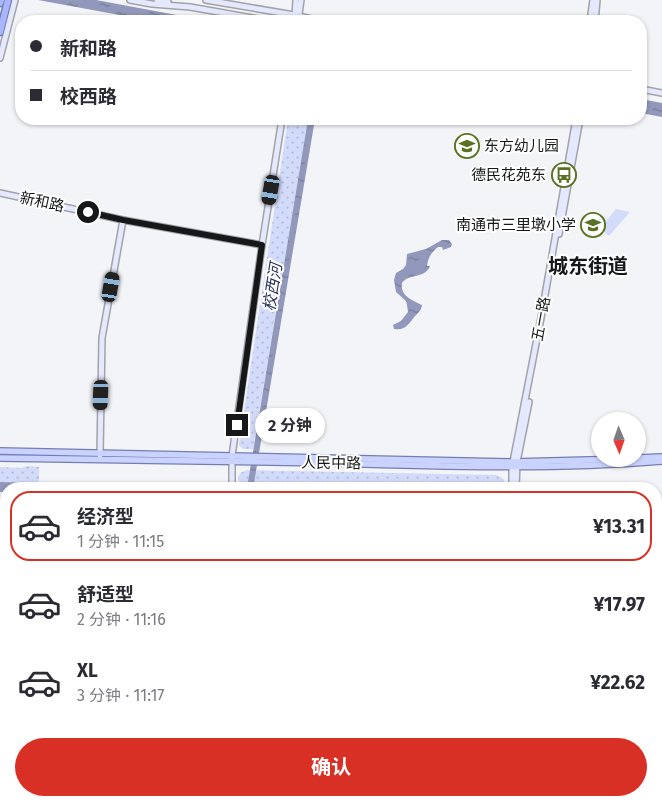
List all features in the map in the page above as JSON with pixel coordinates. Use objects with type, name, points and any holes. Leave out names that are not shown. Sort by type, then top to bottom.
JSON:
[{"type":"highway","points":[[0,32],[13,0]]},
{"type":"main road","points":[[0,58],[13,0]]},
{"type":"main road","points":[[130,0],[190,7]]},
{"type":"main road","points":[[157,0],[236,15]]},
{"type":"main road","points":[[206,0],[282,15]]},
{"type":"main road","points":[[296,0],[297,15]]},
{"type":"main road","points":[[298,15],[301,0]]},
{"type":"main road","points":[[591,15],[593,0]]},
{"type":"main road","points":[[595,15],[598,0]]},
{"type":"main road","points":[[647,90],[662,93]]},
{"type":"main road","points":[[232,482],[232,459],[281,125]]},
{"type":"main road","name":"五一路","points":[[513,482],[575,125]]},
{"type":"main road","name":"五一路","points":[[516,482],[515,464],[579,125]]},
{"type":"main road","name":"新和路","points":[[0,193],[123,220],[262,245]]},
{"type":"main road","points":[[99,456],[102,338],[123,220]]},
{"type":"main road","name":"人民中路","points":[[0,451],[99,456],[515,464],[592,465],[662,461]]},
{"type":"main road","name":"人民中路","points":[[0,458],[99,456]]},
{"type":"main road","points":[[646,458],[662,457]]},
{"type":"main road","name":"人民中路","points":[[515,464],[591,461]]},
{"type":"shaded area","points":[[287,125],[307,125],[253,449],[241,448],[239,444]]},
{"type":"shaded area","points":[[616,209],[630,212],[609,236],[600,228]]},
{"type":"shaded area","points":[[28,466],[39,467],[39,482],[0,482],[0,467],[21,468]]},
{"type":"shaded area","points":[[247,470],[495,475],[504,479],[505,482],[239,482],[240,473]]},
{"type":"water","points":[[38,0],[96,0],[177,15],[119,15]]},
{"type":"water","points":[[647,100],[662,103],[662,117],[647,114]]},
{"type":"water","points":[[307,125],[314,125],[254,482],[248,482]]},
{"type":"water","points":[[442,240],[449,240],[452,244],[451,247],[443,250],[442,247],[438,247],[429,257],[427,266],[430,266],[428,270],[402,283],[405,294],[422,305],[420,311],[406,326],[401,329],[394,329],[393,325],[401,321],[408,312],[406,301],[396,292],[394,280],[396,273],[406,265],[407,254],[426,249]]},
{"type":"place","name":"东方幼儿园","points":[[467,146]]},
{"type":"place","name":"德民花苑东","points":[[564,175]]},
{"type":"place","name":"南通市三里墩小学","points":[[593,225]]},
{"type":"district","name":"城东街道","points":[[588,266]]},
{"type":"route","points":[[88,212],[262,245],[237,425]]},
{"type":"water label","name":"校西河","points":[[272,287]]}]
